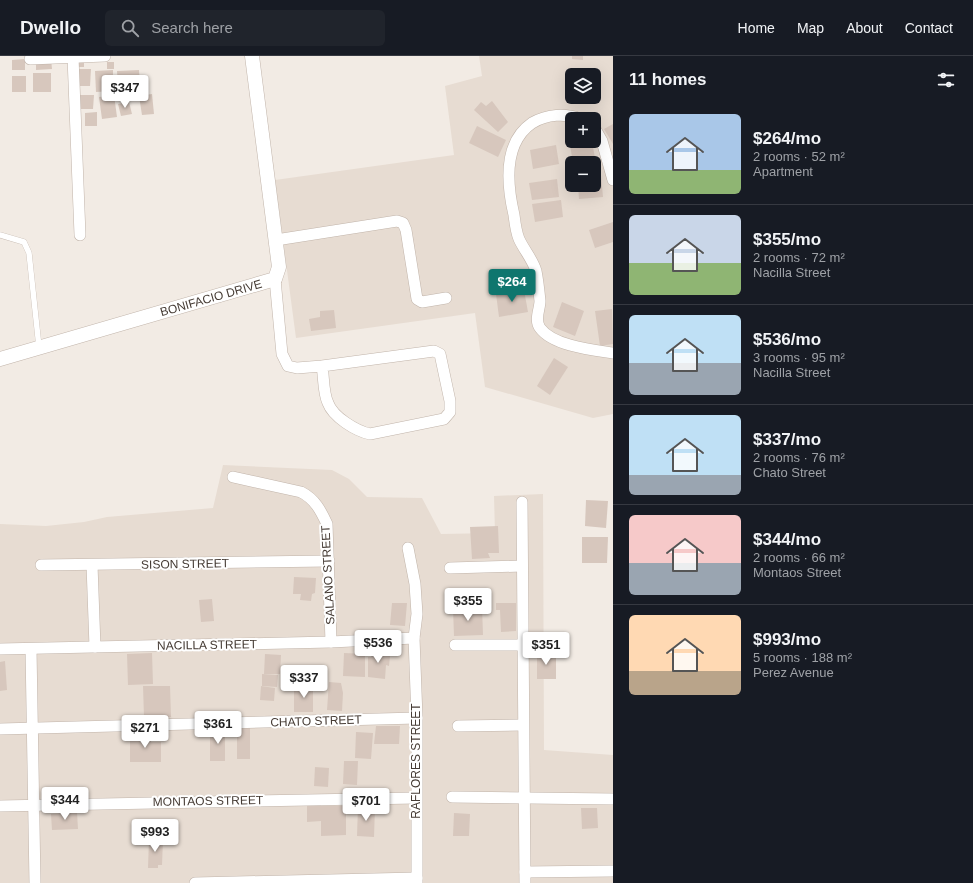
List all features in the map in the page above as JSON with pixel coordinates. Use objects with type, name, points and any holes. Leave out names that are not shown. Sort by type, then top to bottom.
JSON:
[{"type":"street","points":[[30,59],[105,56]]},
{"type":"street","name":"BONIFACIO DRIVE","points":[[0,359],[275,279],[279,267],[252,56]]},
{"type":"street","points":[[73,57],[80,235]]},
{"type":"street","points":[[565,115],[543,117],[522,132],[512,151],[510,163],[512,205],[518,238],[536,270],[540,303],[537,319],[539,327],[548,335],[565,343],[613,353]]},
{"type":"street","points":[[601,139],[613,180]]},
{"type":"street","points":[[276,240],[397,221],[403,223],[406,230],[417,299],[422,302],[446,298]]},
{"type":"street","points":[[275,279],[282,354],[288,366],[297,368],[322,366],[434,351],[440,354],[450,401],[450,412],[444,419],[370,434],[359,432],[340,418],[328,404],[322,366]]},
{"type":"street","name":"SALANO STREET","points":[[234,477],[301,492],[309,496],[320,509],[327,524],[331,642]]},
{"type":"street","points":[[522,502],[525,878],[613,871]]},
{"type":"street","name":"RAFLORES STREET","points":[[408,548],[415,584],[417,614],[414,638],[417,718],[417,880]]},
{"type":"street","name":"SISON STREET","points":[[41,565],[329,562]]},
{"type":"street","points":[[92,565],[95,647]]},
{"type":"street","points":[[450,568],[522,566]]},
{"type":"street","name":"NACILLA STREET","points":[[0,649],[331,642],[414,638]]},
{"type":"street","points":[[455,645],[523,645]]},
{"type":"street","points":[[31,649],[35,883]]},
{"type":"street","name":"CHATO STREET","points":[[0,729],[417,718]]},
{"type":"street","points":[[458,726],[523,725]]},
{"type":"street","points":[[452,797],[613,800]]},
{"type":"street","name":"MONTAOS STREET","points":[[0,806],[34,804],[416,798]]},
{"type":"street","points":[[196,883],[417,880]]},
{"type":"lane","points":[[0,235],[24,242],[29,253],[39,347]]},
{"type":"shaded area","points":[[479,56],[613,56],[613,414],[593,418],[485,387],[475,313],[296,338],[275,180],[454,155],[445,86],[482,76]]},
{"type":"shaded area","points":[[223,465],[332,470],[349,479],[367,497],[422,498],[441,534],[495,533],[494,496],[543,494],[544,750],[613,755],[613,883],[0,883],[0,524],[46,526],[84,522],[107,517],[213,508]]},
{"type":"building","points":[[572,56],[583,56],[583,60],[572,59]]},
{"type":"building","points":[[25,59],[25,70],[12,70],[12,60]]},
{"type":"building","points":[[51,59],[52,69],[36,70],[36,60]]},
{"type":"building","points":[[75,61],[84,61],[84,67],[75,67]]},
{"type":"building","points":[[107,62],[114,62],[114,69],[107,69]]},
{"type":"building","points":[[75,69],[91,69],[90,86],[75,86]]},
{"type":"building","points":[[113,70],[113,91],[96,92],[95,71]]},
{"type":"building","points":[[139,70],[140,84],[118,85],[117,71]]},
{"type":"building","points":[[33,73],[51,73],[51,92],[33,92]]},
{"type":"building","points":[[12,76],[26,76],[26,92],[12,92]]},
{"type":"building","points":[[152,94],[154,114],[142,115],[139,96]]},
{"type":"building","points":[[78,95],[94,95],[93,109],[78,109]]},
{"type":"building","points":[[114,95],[117,117],[102,119],[99,97]]},
{"type":"building","points":[[492,101],[508,122],[498,132],[474,110],[481,102],[486,106]]},
{"type":"building","points":[[129,102],[132,114],[121,116],[118,104]]},
{"type":"building","points":[[97,112],[97,126],[85,126],[85,113]]},
{"type":"building","points":[[613,124],[613,144],[604,129]]},
{"type":"building","points":[[477,126],[506,140],[498,157],[469,143]]},
{"type":"building","points":[[556,145],[559,164],[533,169],[530,150]]},
{"type":"building","points":[[570,148],[593,148],[595,156],[572,156]]},
{"type":"building","points":[[601,175],[603,197],[579,199],[578,192],[601,192]]},
{"type":"building","points":[[557,179],[559,197],[532,200],[529,183]]},
{"type":"building","points":[[561,200],[563,217],[535,222],[532,204]]},
{"type":"building","points":[[613,222],[613,242],[595,248],[589,230]]},
{"type":"building","points":[[524,290],[528,312],[499,317],[496,294]]},
{"type":"building","points":[[562,302],[584,311],[575,336],[553,327]]},
{"type":"building","points":[[612,309],[613,344],[600,346],[595,311]]},
{"type":"building","points":[[334,310],[336,328],[311,331],[309,319],[320,317],[320,311]]},
{"type":"building","points":[[554,358],[568,367],[550,395],[537,386]]},
{"type":"building","points":[[586,500],[608,501],[606,528],[585,526]]},
{"type":"building","points":[[498,526],[499,553],[488,553],[490,558],[472,559],[470,527]]},
{"type":"building","points":[[582,537],[608,537],[607,563],[582,563]]},
{"type":"building","points":[[294,577],[316,578],[315,593],[312,594],[311,601],[300,600],[301,594],[293,594]]},
{"type":"building","points":[[212,599],[214,621],[201,622],[199,600]]},
{"type":"building","points":[[392,603],[407,603],[405,626],[390,625]]},
{"type":"building","points":[[496,603],[516,603],[516,631],[501,632],[500,610],[496,610]]},
{"type":"building","points":[[482,607],[483,635],[454,636],[453,608]]},
{"type":"building","points":[[372,648],[383,649],[382,655],[390,656],[389,666],[386,665],[385,679],[368,677],[368,657],[371,657]]},
{"type":"building","points":[[152,653],[153,684],[128,685],[127,654]]},
{"type":"building","points":[[344,653],[365,654],[365,677],[343,676]]},
{"type":"building","points":[[537,653],[556,653],[556,679],[537,679]]},
{"type":"building","points":[[265,654],[281,655],[280,674],[264,674]]},
{"type":"building","points":[[5,661],[7,690],[0,691],[0,662]]},
{"type":"building","points":[[262,674],[278,675],[277,687],[262,686]]},
{"type":"building","points":[[329,682],[341,683],[343,693],[342,711],[327,710]]},
{"type":"building","points":[[143,686],[170,686],[171,717],[144,718]]},
{"type":"building","points":[[261,686],[275,688],[274,701],[260,700]]},
{"type":"building","points":[[294,686],[313,686],[313,712],[294,712]]},
{"type":"building","points":[[376,726],[400,726],[399,744],[374,744]]},
{"type":"building","points":[[237,728],[250,728],[250,759],[237,759]]},
{"type":"building","points":[[210,729],[225,729],[225,761],[210,761]]},
{"type":"building","points":[[137,731],[151,731],[151,742],[161,742],[161,762],[130,762],[130,737],[137,737]]},
{"type":"building","points":[[356,732],[373,733],[371,759],[355,758]]},
{"type":"building","points":[[344,761],[358,761],[357,785],[343,784]]},
{"type":"building","points":[[315,767],[329,768],[328,787],[314,786]]},
{"type":"building","points":[[321,803],[321,806],[346,806],[346,835],[321,836],[321,821],[307,822],[307,804]]},
{"type":"building","points":[[358,806],[375,807],[374,837],[357,836]]},
{"type":"building","points":[[581,808],[597,808],[598,828],[582,829]]},
{"type":"building","points":[[77,812],[78,829],[52,830],[51,814]]},
{"type":"building","points":[[454,813],[470,814],[469,836],[453,836]]},
{"type":"building","points":[[149,839],[163,840],[162,865],[158,865],[158,868],[148,868]]}]
